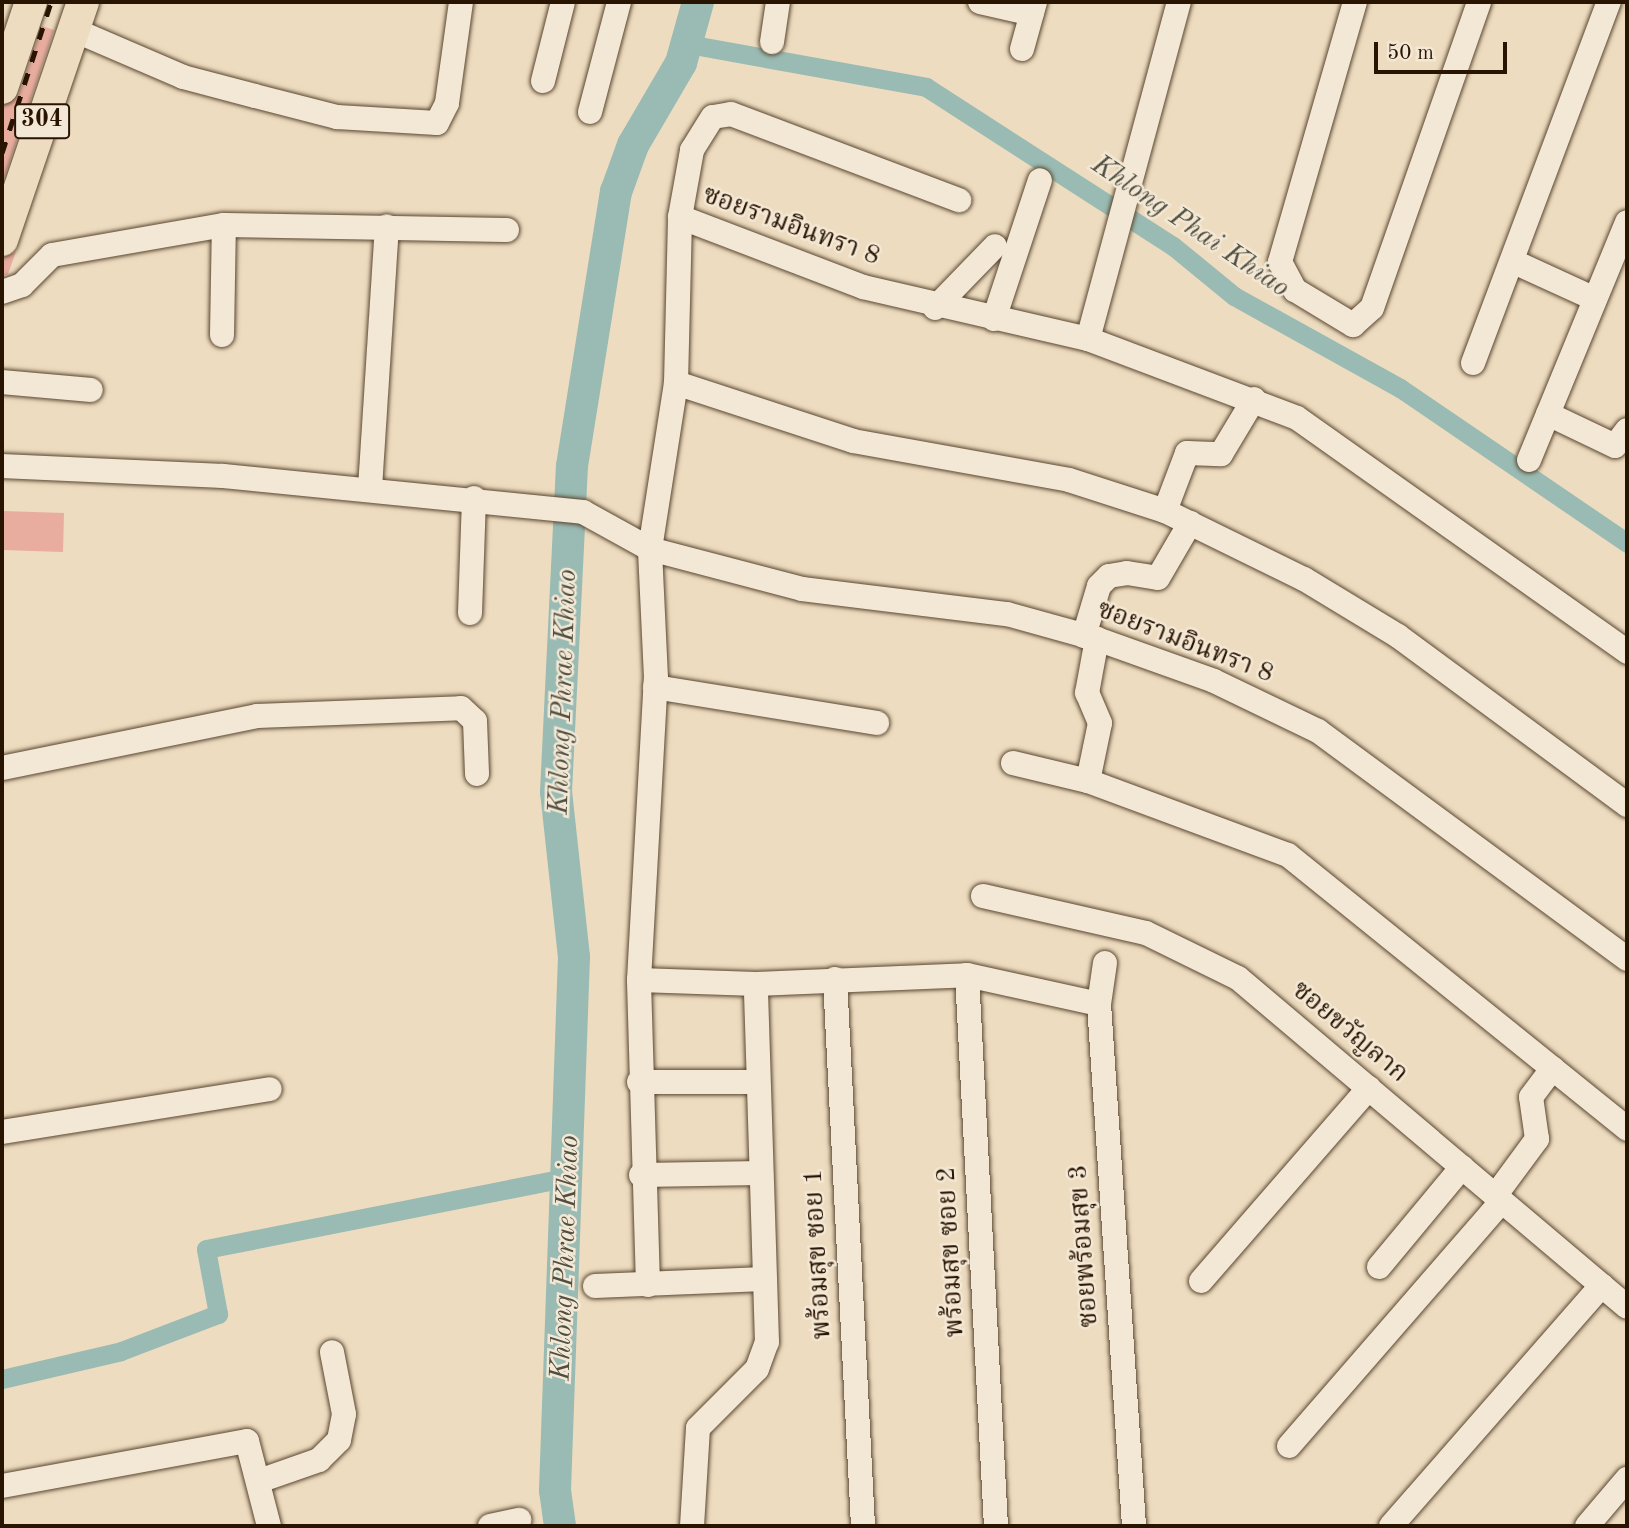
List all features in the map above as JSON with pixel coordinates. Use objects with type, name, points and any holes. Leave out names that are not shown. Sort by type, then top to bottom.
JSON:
[{"type":"main road","name":"304","points":[[3,79],[31,2]]},
{"type":"main road","name":"304","points":[[2,240],[78,16]]},
{"type":"street","points":[[78,16],[183,76],[337,117],[437,123],[447,103],[461,2]]},
{"type":"street","points":[[542,81],[563,2]]},
{"type":"street","points":[[590,112],[619,2]]},
{"type":"street","points":[[772,42],[778,2]]},
{"type":"street","points":[[980,2],[1034,8],[1022,49]]},
{"type":"street","points":[[1088,339],[1179,2]]},
{"type":"street","points":[[1355,2],[1280,262],[1284,278],[1319,306],[1353,325],[1372,308],[1479,2]]},
{"type":"street","points":[[1473,363],[1609,2]]},
{"type":"street","points":[[648,1285],[641,1175],[639,980],[655,687],[650,549],[676,383],[680,217],[703,127],[731,114],[959,200]]},
{"type":"street","points":[[994,318],[1040,180]]},
{"type":"street","name":"ซอยรามอินทรา 8","points":[[680,217],[827,275],[935,307],[1088,339],[1254,399],[1332,441],[1627,652]]},
{"type":"street","points":[[1529,460],[1627,222]]},
{"type":"street","points":[[222,335],[224,225]]},
{"type":"street","points":[[2,292],[22,285],[52,255],[224,225],[507,230]]},
{"type":"street","points":[[370,488],[387,227]]},
{"type":"street","points":[[935,307],[995,246]]},
{"type":"street","points":[[1512,261],[1595,299]]},
{"type":"street","points":[[2,382],[91,390]]},
{"type":"street","points":[[676,383],[853,441],[1069,480],[1190,523],[1398,636],[1627,805]]},
{"type":"street","points":[[1165,512],[1187,453],[1221,454],[1254,399]]},
{"type":"street","points":[[1548,414],[1615,446],[1627,430]]},
{"type":"street","name":"ซอยรามอินทรา 8","points":[[2,466],[370,488],[554,507],[583,512],[650,549],[802,589],[1007,614],[1091,637],[1214,681],[1318,731],[1627,958]]},
{"type":"street","points":[[470,613],[474,498]]},
{"type":"street","points":[[1088,781],[1100,723],[1087,693],[1091,637],[1099,586],[1118,575],[1158,578],[1190,523]]},
{"type":"street","points":[[655,687],[877,723]]},
{"type":"street","points":[[2,768],[257,716],[461,708],[475,721],[477,774]]},
{"type":"street","points":[[1013,763],[1088,781],[1288,855],[1627,1129]]},
{"type":"street","name":"ซอยขวัญลาก","points":[[983,897],[1178,944],[1238,978],[1627,1307]]},
{"type":"street","name":"ซอยพร้อมสุข 3","points":[[1105,963],[1099,1004],[1134,1526]]},
{"type":"street","points":[[639,980],[756,984],[967,975],[1099,1004]]},
{"type":"street","name":"พร้อมสุข ซอย 2","points":[[967,975],[996,1526]]},
{"type":"street","name":"พร้อมสุข ซอย 1","points":[[835,979],[863,1526]]},
{"type":"street","points":[[692,1526],[698,1428],[765,1356],[756,984]]},
{"type":"street","points":[[1289,1446],[1498,1199],[1537,1139],[1531,1097],[1553,1068]]},
{"type":"street","points":[[639,1082],[758,1082]]},
{"type":"street","points":[[1201,1281],[1369,1088]]},
{"type":"street","points":[[2,1132],[270,1089]]},
{"type":"street","points":[[1379,1267],[1462,1167]]},
{"type":"street","points":[[641,1175],[761,1173]]},
{"type":"street","points":[[595,1286],[764,1279]]},
{"type":"street","points":[[1391,1526],[1602,1285]]},
{"type":"street","points":[[259,1481],[319,1460],[339,1440],[344,1413],[332,1352]]},
{"type":"street","points":[[2,1486],[241,1441],[251,1446],[269,1526]]},
{"type":"street","points":[[1587,1526],[1627,1479]]},
{"type":"street","points":[[490,1526],[519,1520]]},
{"type":"building","points":[[42,26],[54,30],[2,184],[2,106],[19,94]]},
{"type":"building","points":[[16,252],[8,274],[2,276],[2,258]]},
{"type":"building","points":[[2,511],[64,513],[63,552],[2,550]]},
{"type":"waterway","name":"Khlong Phrae Khiao","points":[[560,1526],[555,1490],[574,957],[556,792],[572,466],[616,192],[633,145],[681,63],[698,2]]},
{"type":"waterway","name":"Khlong Phai Khiao","points":[[688,44],[926,87],[1173,246],[1234,296],[1400,388],[1627,543]]},
{"type":"waterway","points":[[2,1379],[121,1351],[218,1314],[206,1249],[571,1177]]},
{"type":"railway","points":[[2,153],[51,2]]}]
